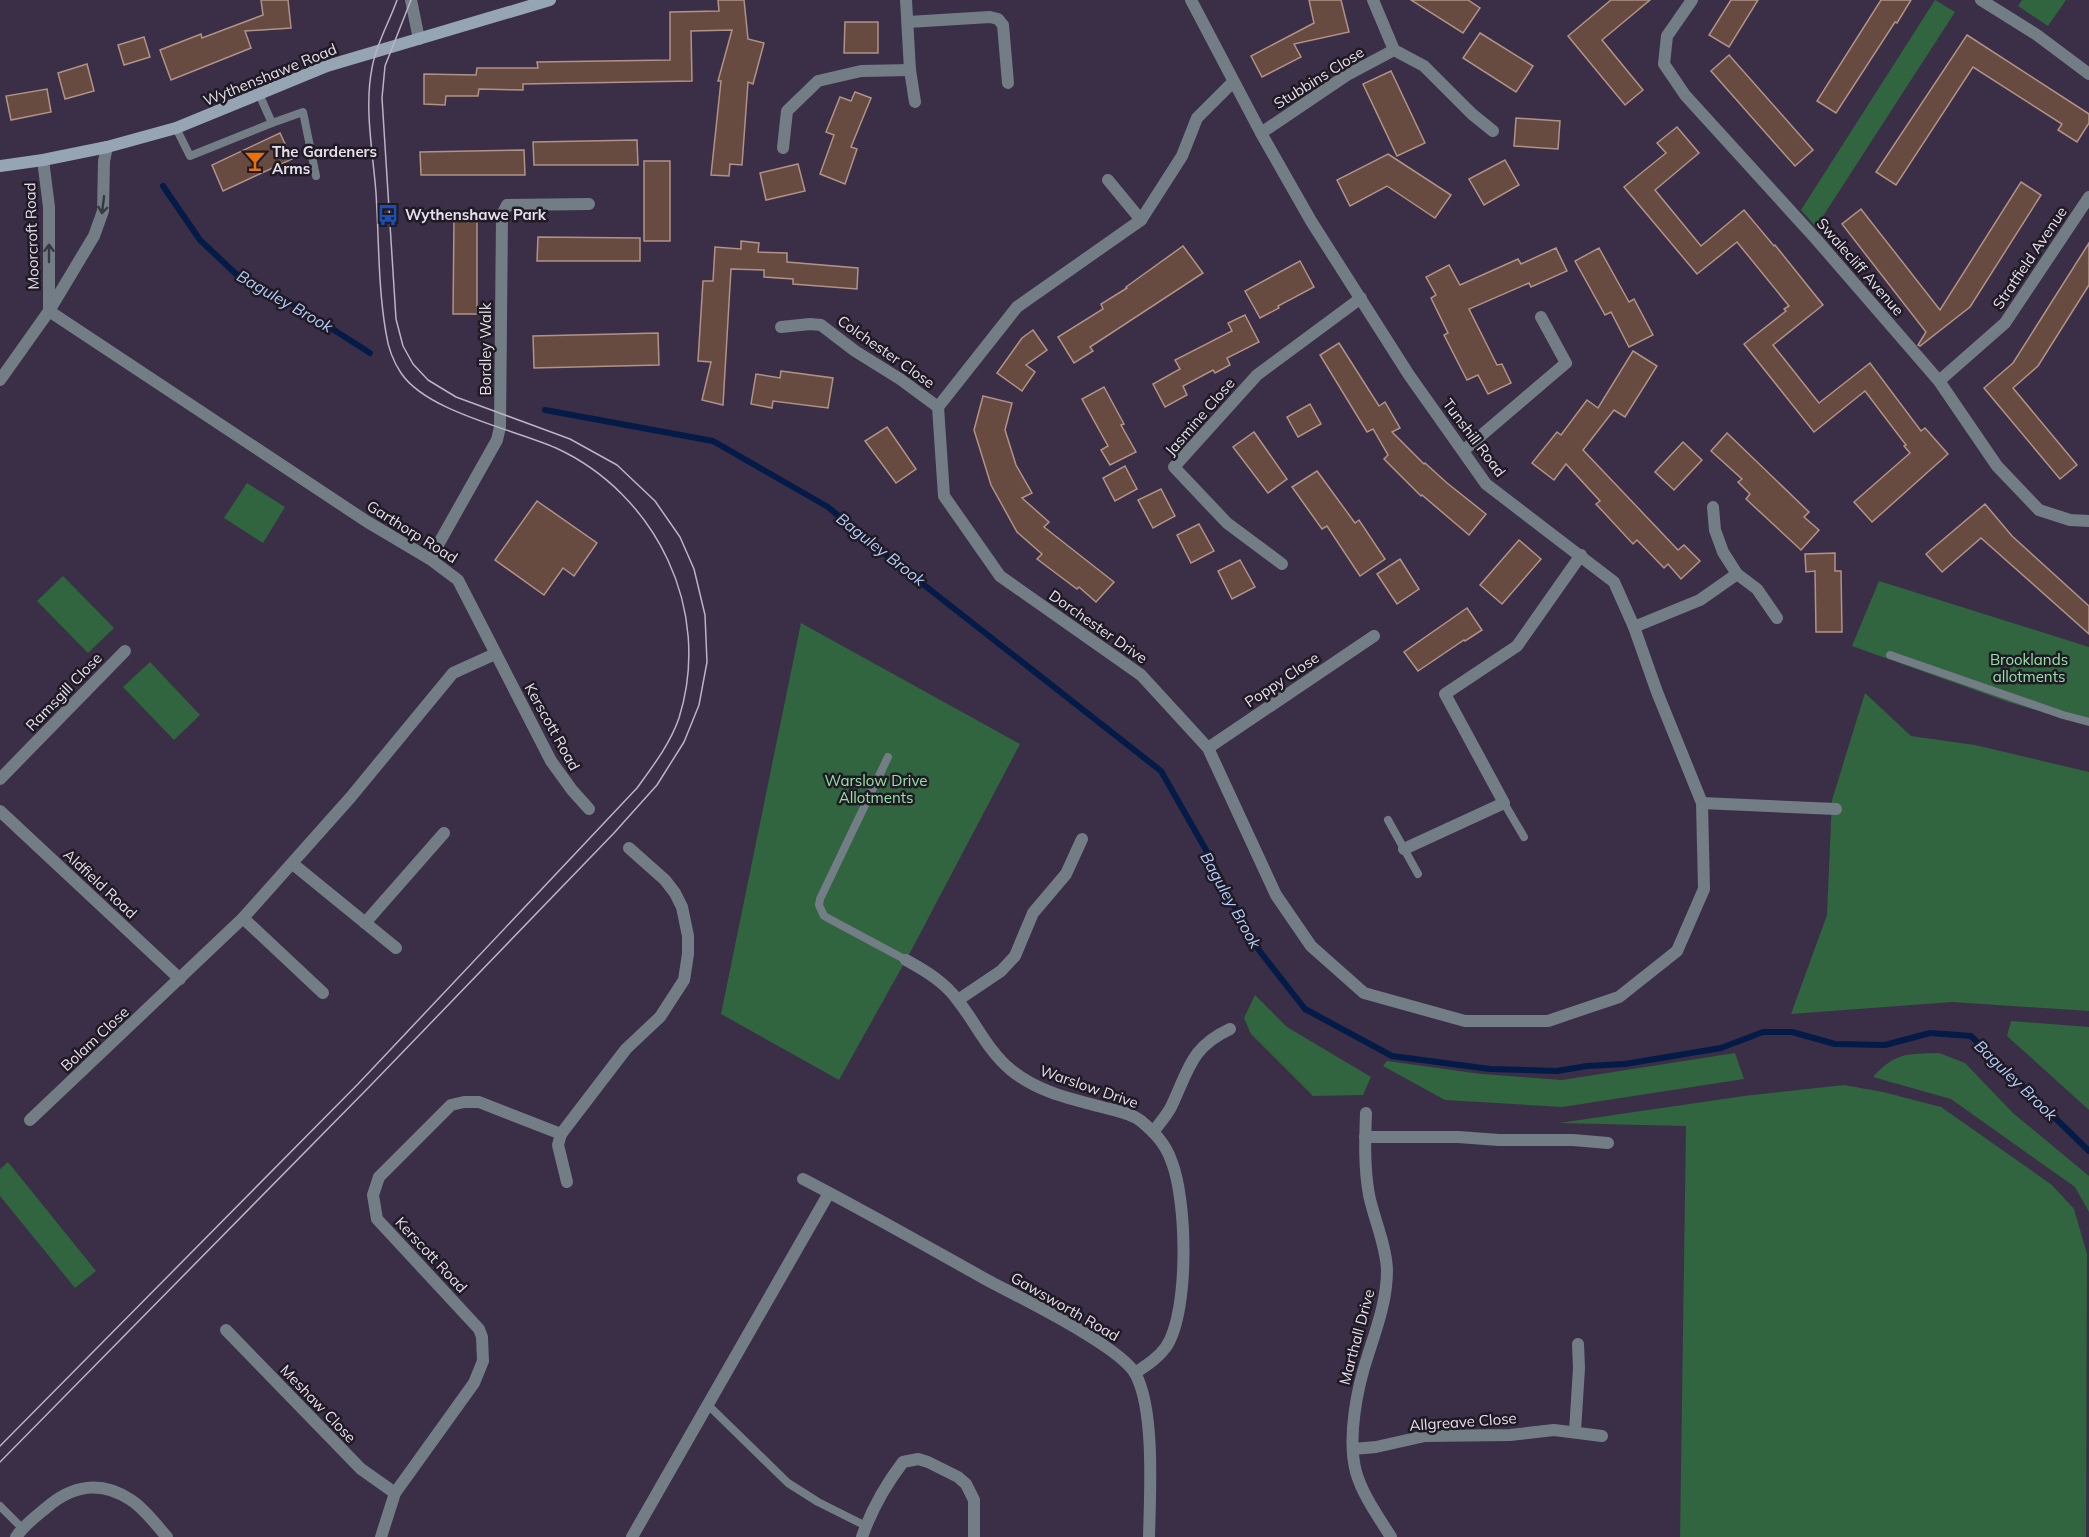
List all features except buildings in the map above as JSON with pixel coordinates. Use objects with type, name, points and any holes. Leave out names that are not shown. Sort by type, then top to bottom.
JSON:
[{"type":"main road","name":"Wythenshawe Road","points":[[0,166],[107,147],[176,128],[327,66],[550,0]]},
{"type":"street","points":[[411,0],[419,39]]},
{"type":"street","points":[[906,0],[910,70],[915,102]]},
{"type":"street","name":"Tunshill Road","points":[[1191,0],[1233,82],[1311,221],[1409,375],[1486,484],[1614,582],[1634,627],[1657,692],[1702,803],[1704,889],[1677,951]]},
{"type":"street","points":[[1373,0],[1395,50],[1424,66],[1472,114],[1493,131]]},
{"type":"street","name":"Swalecliff Avenue","points":[[1692,0],[1667,36],[1664,64],[1684,95],[1816,239],[1939,381],[1997,466],[2039,510],[2070,520],[2089,521]]},
{"type":"street","points":[[1981,0],[2037,35],[2089,74]]},
{"type":"street","points":[[908,22],[990,17],[998,19],[1003,25],[1008,83]]},
{"type":"street","name":"Stubbins Close","points":[[1261,133],[1347,75],[1395,50]]},
{"type":"street","points":[[783,148],[787,111],[818,81],[861,70],[910,70]]},
{"type":"street","points":[[938,407],[1017,307],[1142,219],[1182,156],[1197,117],[1233,82]]},
{"type":"street","name":"Moorcroft Road","points":[[0,381],[49,311],[94,236],[103,211],[104,161],[107,147]]},
{"type":"street","name":"Moorcroft Road","points":[[43,160],[49,207],[49,311]]},
{"type":"street","points":[[1108,180],[1142,219]]},
{"type":"street","name":"Stratfield Avenue","points":[[1939,381],[2005,323],[2089,196]]},
{"type":"street","name":"Bordley Walk","points":[[430,559],[497,440],[500,427],[502,215],[507,205],[589,204]]},
{"type":"street","name":"Jasmine Close","points":[[1282,564],[1227,523],[1174,467],[1257,375],[1361,298]]},
{"type":"street","name":"Garthorp Road","points":[[49,311],[366,521],[430,559],[458,580],[495,654]]},
{"type":"street","points":[[1463,452],[1566,363],[1541,317]]},
{"type":"street","name":"Colchester Close","points":[[781,327],[821,325],[938,407]]},
{"type":"street","name":"Dorchester Drive","points":[[938,407],[944,496],[1000,576],[1141,675],[1208,748],[1276,895],[1311,946],[1364,993],[1465,1021],[1548,1021],[1618,997],[1677,951]]},
{"type":"street","points":[[1713,507],[1715,530],[1723,552],[1737,574],[1757,589],[1776,618]]},
{"type":"street","points":[[1404,849],[1504,803],[1445,694],[1517,645],[1581,555]]},
{"type":"street","points":[[1634,627],[1700,600],[1737,574]]},
{"type":"street","name":"Poppy Close","points":[[1208,748],[1374,636]]},
{"type":"street","name":"Ramsgill Close","points":[[0,779],[124,651]]},
{"type":"street","points":[[180,979],[243,918],[293,864],[453,673],[495,654]]},
{"type":"street","name":"Kerscott Road","points":[[495,654],[551,761],[589,809]]},
{"type":"street","points":[[1702,803],[1836,809]]},
{"type":"street","name":"Aldfield Road","points":[[0,811],[180,979]]},
{"type":"street","points":[[365,923],[444,833]]},
{"type":"street","points":[[958,1000],[993,977],[1015,956],[1034,914],[1066,874],[1082,839]]},
{"type":"street","points":[[567,1182],[558,1145],[561,1134],[626,1049],[660,1017],[684,980],[688,936],[682,907],[665,880],[629,848]]},
{"type":"street","points":[[293,864],[396,948]]},
{"type":"street","points":[[243,918],[322,993]]},
{"type":"street","name":"Warslow Drive","points":[[906,960],[943,984],[958,1000],[984,1042],[1011,1070],[1036,1087],[1068,1099],[1117,1111],[1138,1119],[1164,1145],[1173,1162],[1178,1185],[1183,1248],[1183,1284],[1178,1314],[1167,1346],[1155,1360],[1135,1372]]},
{"type":"street","name":"Bolam Close","points":[[30,1120],[180,979]]},
{"type":"street","points":[[1153,1132],[1172,1107],[1193,1060],[1203,1046],[1230,1029]]},
{"type":"street","name":"Kerscott Road","points":[[381,1537],[395,1492],[474,1383],[483,1361],[483,1345],[479,1329],[377,1220],[373,1195],[379,1178],[451,1105],[458,1103],[479,1102],[494,1106],[561,1134]]},
{"type":"street","name":"Marthall Drive","points":[[1366,1113],[1365,1168],[1387,1268],[1384,1304],[1359,1388],[1353,1449],[1356,1471],[1363,1491],[1391,1537]]},
{"type":"street","points":[[1365,1137],[1458,1137],[1608,1143]]},
{"type":"street","name":"Gawsworth Road","points":[[803,1179],[1105,1346],[1127,1362],[1135,1372],[1144,1397],[1148,1426],[1149,1537]]},
{"type":"street","points":[[632,1537],[829,1193]]},
{"type":"street","name":"Meshaw Close","points":[[226,1330],[361,1469],[395,1492]]},
{"type":"street","points":[[1575,1431],[1579,1368],[1578,1344]]},
{"type":"street","name":"Allgreave Close","points":[[1353,1449],[1376,1447],[1425,1436],[1510,1436],[1541,1431],[1575,1431],[1602,1436]]},
{"type":"street","points":[[864,1532],[899,1467],[903,1462],[918,1459],[958,1477],[966,1484],[974,1500],[974,1537]]},
{"type":"street","points":[[19,1532],[53,1502],[71,1490],[92,1487],[113,1491],[132,1501],[167,1537]]},
{"type":"lane","points":[[259,94],[272,123]]},
{"type":"lane","points":[[176,128],[190,156],[303,112],[316,176]]},
{"type":"lane","points":[[1890,655],[2089,722]]},
{"type":"lane","points":[[888,757],[819,905],[820,911],[829,919],[906,960]]},
{"type":"lane","points":[[1504,803],[1524,837]]},
{"type":"lane","points":[[1388,820],[1418,874]]},
{"type":"lane","points":[[707,1404],[788,1483],[864,1532]]},
{"type":"lane","points":[[0,1506],[19,1532]]},
{"type":"green space","points":[[1935,0],[1955,12],[1816,227],[1801,210]]},
{"type":"green space","points":[[2022,0],[2066,0],[2048,26],[2018,6]]},
{"type":"green space","points":[[247,483],[285,507],[263,543],[224,518]]},
{"type":"green space","points":[[63,576],[114,628],[88,653],[37,601]]},
{"type":"green space","name":"Brooklands allotments","points":[[1879,581],[2089,647],[2089,725],[2008,702],[1852,646]]},
{"type":"green space","name":"Warslow Drive Allotments","points":[[801,623],[1020,744],[912,949],[839,1080],[721,1014]]},
{"type":"green space","points":[[150,662],[200,715],[174,740],[123,687]]},
{"type":"green space","points":[[1865,693],[1911,736],[1975,745],[2089,772],[2089,1011],[1952,1002],[1791,1014],[1827,915],[1832,800]]},
{"type":"green space","points":[[1255,995],[1287,1027],[1371,1077],[1363,1095],[1313,1096],[1251,1034],[1244,1018]]},
{"type":"green space","points":[[2011,1021],[2089,1027],[2089,1110],[2007,1036]]},
{"type":"green space","points":[[1735,1053],[1744,1079],[1562,1107],[1445,1100],[1383,1066],[1387,1061],[1481,1074],[1562,1080]]},
{"type":"green space","points":[[1939,1053],[1965,1063],[2013,1113],[2089,1176],[2089,1212],[2075,1187],[1951,1099],[1873,1077],[1889,1063],[1903,1056]]},
{"type":"green space","points":[[1844,1085],[1941,1107],[2052,1185],[2074,1209],[2087,1254],[2086,1537],[1680,1537],[1686,1126],[1559,1123],[1744,1096]]},
{"type":"green space","points":[[8,1162],[96,1271],[75,1288],[0,1196],[0,1169]]},
{"type":"waterway","name":"Baguley Brook","points":[[163,186],[200,240],[236,274],[298,307],[370,353]]},
{"type":"waterway","name":"Baguley Brook","points":[[545,410],[713,441],[828,507],[1161,771],[1210,857],[1251,940],[1305,1009],[1392,1056],[1490,1069],[1557,1071],[1587,1066],[1625,1064],[1721,1048],[1763,1032],[1792,1032],[1835,1044],[1885,1045],[1930,1033],[1971,1036],[2089,1151]]},
{"type":"tram line","points":[[0,1446],[358,1084],[637,788],[666,746],[679,718],[688,677],[688,637],[681,597],[668,560],[648,525],[622,494],[591,468],[556,448],[472,418],[430,398],[413,387],[401,373],[391,354],[381,298],[369,99],[374,59],[397,0]]},
{"type":"tram line","points":[[0,1462],[371,1085],[614,833],[657,785],[684,742],[699,705],[707,662],[705,615],[694,569],[680,537],[655,501],[617,465],[570,439],[456,397],[428,380],[413,364],[403,346],[396,319],[382,98],[385,66],[411,0]]},
{"type":"place","name":"The Gardeners Arms","points":[[255,161]]},
{"type":"place","name":"Wythenshawe Park","points":[[388,215]]}]
